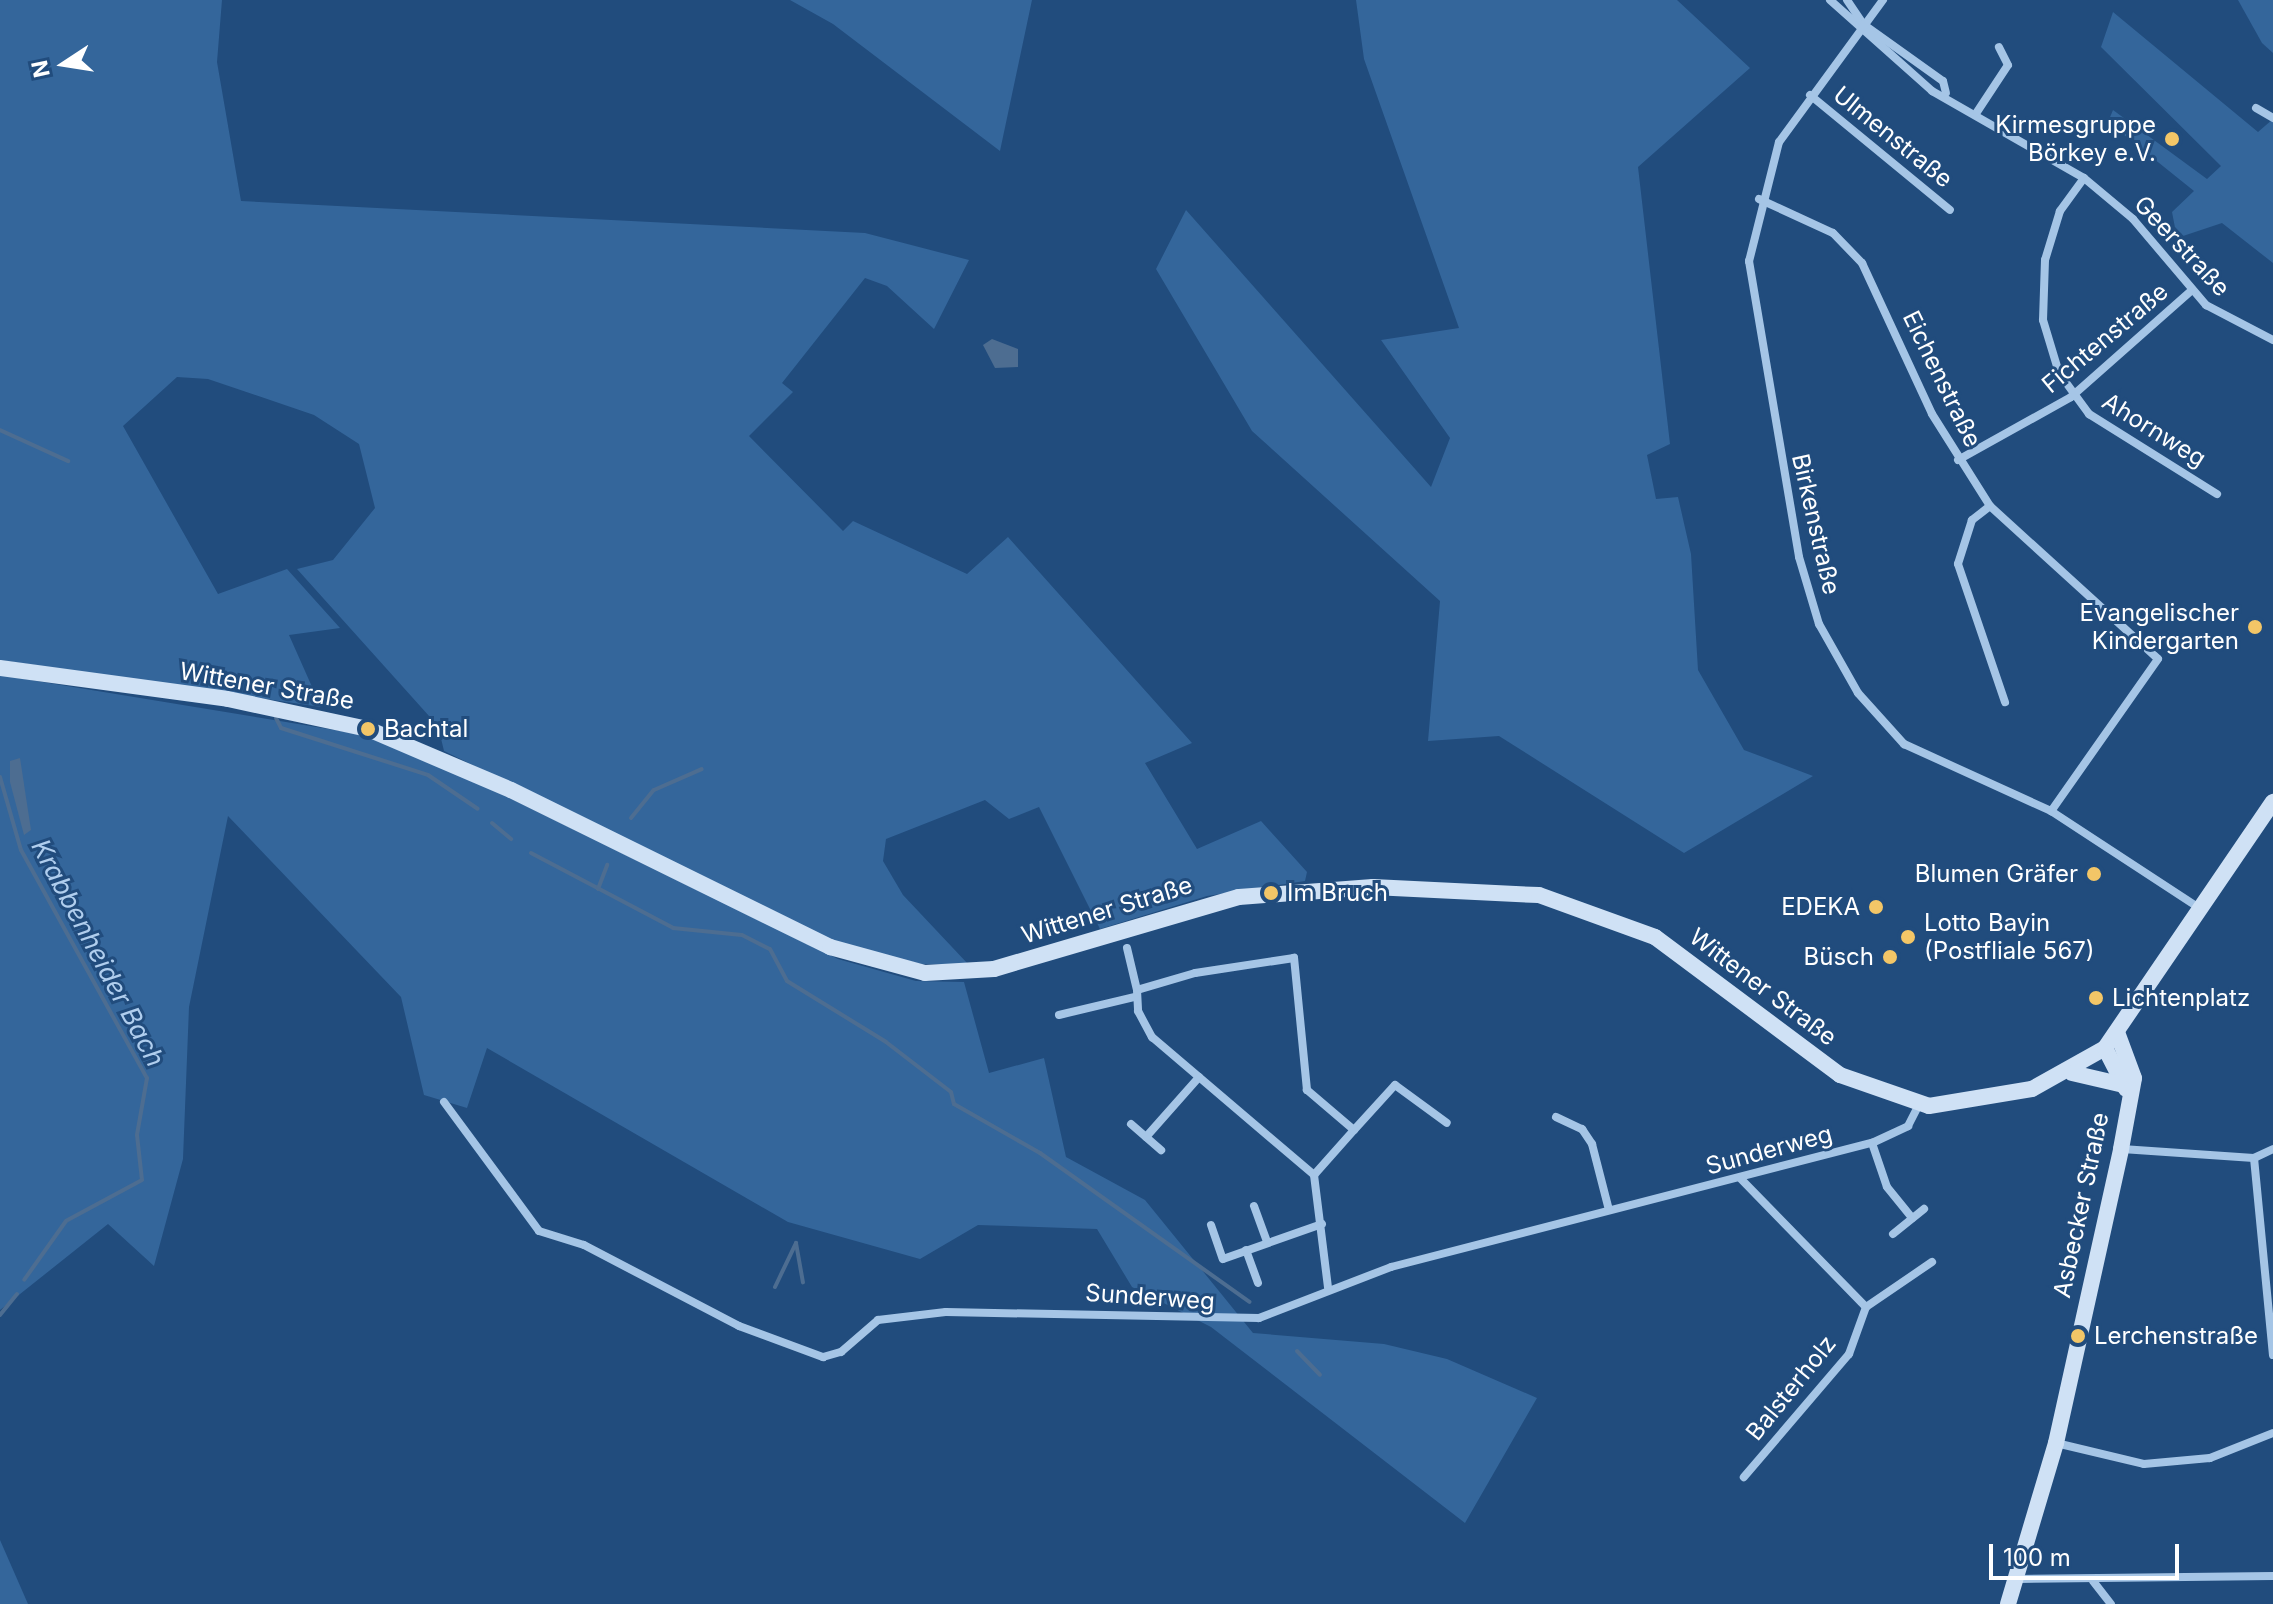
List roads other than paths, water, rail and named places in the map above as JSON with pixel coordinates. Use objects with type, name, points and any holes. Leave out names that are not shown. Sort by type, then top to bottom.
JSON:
[{"type":"main road","name":"Wittener Straße","points":[[0,668],[228,699],[368,729],[511,790],[830,947],[925,973],[994,969],[1154,916],[1250,896],[1417,887],[1539,895],[1655,937],[1840,1075],[1919,1104],[1994,1101],[2072,1073],[2105,1048],[2118,1035],[2273,802]]},
{"type":"main road","name":"Asbecker Straße","points":[[2008,1604],[2019,1579],[2056,1443],[2121,1149],[2130,1056],[2118,1035]]},
{"type":"main road","name":"Asbecker Straße","points":[[2105,1048],[2126,1090]]},
{"type":"main road","name":"Asbecker Straße","points":[[2072,1073],[2126,1090]]},
{"type":"street","name":"Geerstraße","points":[[1830,0],[1943,81],[1946,93],[2084,178],[2133,219],[2192,290],[2223,318],[2273,340]]},
{"type":"street","name":"Geerstraße","points":[[1847,0],[1863,24]]},
{"type":"street","name":"Birkenstraße","points":[[1883,0],[1810,95],[1779,142],[1759,199],[1749,261],[1757,336],[1799,557],[1819,624],[1858,693],[1904,744],[2051,811],[2201,910]]},
{"type":"street","points":[[1977,112],[2008,65],[1999,47]]},
{"type":"street","name":"Ulmenstraße","points":[[1810,95],[1950,210]]},
{"type":"street","points":[[2256,108],[2273,118]]},
{"type":"street","points":[[2071,397],[2047,339],[2044,273],[2060,211],[2084,178]]},
{"type":"street","name":"Eichenstraße","points":[[1759,199],[1833,233],[1862,263],[1958,460],[1990,506],[2158,659],[2051,811]]},
{"type":"street","name":"Fichtenstraße","points":[[1958,460],[2071,397],[2192,290]]},
{"type":"street","name":"Ahornweg","points":[[2071,397],[2116,434],[2217,494]]},
{"type":"street","points":[[1990,506],[1972,520],[1958,564],[2005,702]]},
{"type":"street","points":[[1127,948],[1136,993],[1152,1037],[1314,1175],[1328,1288]]},
{"type":"street","points":[[1059,1015],[1195,973],[1294,958],[1307,1090],[1354,1130]]},
{"type":"street","points":[[1146,1137],[1199,1077]]},
{"type":"street","points":[[1314,1175],[1395,1085],[1447,1123]]},
{"type":"street","name":"Sunderweg","points":[[444,1102],[539,1231],[595,1250],[801,1354],[841,1352],[866,1326],[891,1319],[1098,1312],[1236,1322],[1328,1288],[1609,1210],[1741,1179],[1872,1143],[1908,1126],[1919,1104]]},
{"type":"street","points":[[1556,1117],[1582,1129],[1592,1144],[1609,1210]]},
{"type":"street","points":[[1131,1124],[1161,1150]]},
{"type":"street","points":[[1872,1143],[1887,1187],[1912,1218]]},
{"type":"street","points":[[2121,1149],[2254,1158],[2273,1149]]},
{"type":"street","points":[[2254,1158],[2270,1271],[2273,1355]]},
{"type":"street","points":[[1741,1179],[1866,1307],[1932,1262]]},
{"type":"street","points":[[1254,1206],[1267,1242]]},
{"type":"street","points":[[1893,1234],[1924,1209]]},
{"type":"street","points":[[1211,1225],[1223,1259],[1322,1224]]},
{"type":"street","points":[[1246,1250],[1258,1283]]},
{"type":"street","name":"Balsterholz","points":[[1744,1477],[1849,1354],[1866,1307]]},
{"type":"street","points":[[2056,1443],[2144,1464],[2210,1458],[2273,1433]]},
{"type":"street","points":[[2019,1579],[2093,1581],[2273,1576]]},
{"type":"street","points":[[2093,1581],[2111,1604]]},
{"type":"waterway","points":[[0,430],[68,461]]},
{"type":"waterway","points":[[276,718],[281,728],[428,775],[478,809]]},
{"type":"waterway","points":[[631,818],[654,790],[702,769]]},
{"type":"waterway","name":"Krabbenheider Bach","points":[[0,777],[21,850],[147,1078],[137,1135],[142,1180],[66,1221],[24,1280]]},
{"type":"waterway","points":[[492,823],[511,839]]},
{"type":"waterway","points":[[531,853],[673,928],[742,935],[770,949],[787,981],[886,1042],[951,1092],[954,1104],[1040,1153],[1250,1302]]},
{"type":"waterway","points":[[598,889],[607,865]]},
{"type":"waterway","points":[[796,1243],[803,1282]]},
{"type":"waterway","points":[[775,1287],[796,1243]]},
{"type":"waterway","name":"Krabbenheider Bach","points":[[0,1315],[17,1294]]},
{"type":"waterway","points":[[1297,1351],[1320,1375]]},
{"type":"place","name":"Kirmesgruppe Börkey e.V.","points":[[2172,139]]},
{"type":"place","name":"Evangelischer Kindergarten","points":[[2255,627]]},
{"type":"place","name":"Bachtal","points":[[368,729]]},
{"type":"place","name":"Blumen Gräfer","points":[[2094,874]]},
{"type":"place","name":"Im Bruch","points":[[1271,893]]},
{"type":"place","name":"EDEKA","points":[[1876,907]]},
{"type":"place","name":"Lotto Bayin (Postfliale 567)","points":[[1908,937]]},
{"type":"place","name":"Büsch","points":[[1890,957]]},
{"type":"place","name":"Lichtenplatz","points":[[2096,998]]},
{"type":"place","name":"Lerchenstraße","points":[[2078,1336]]}]
